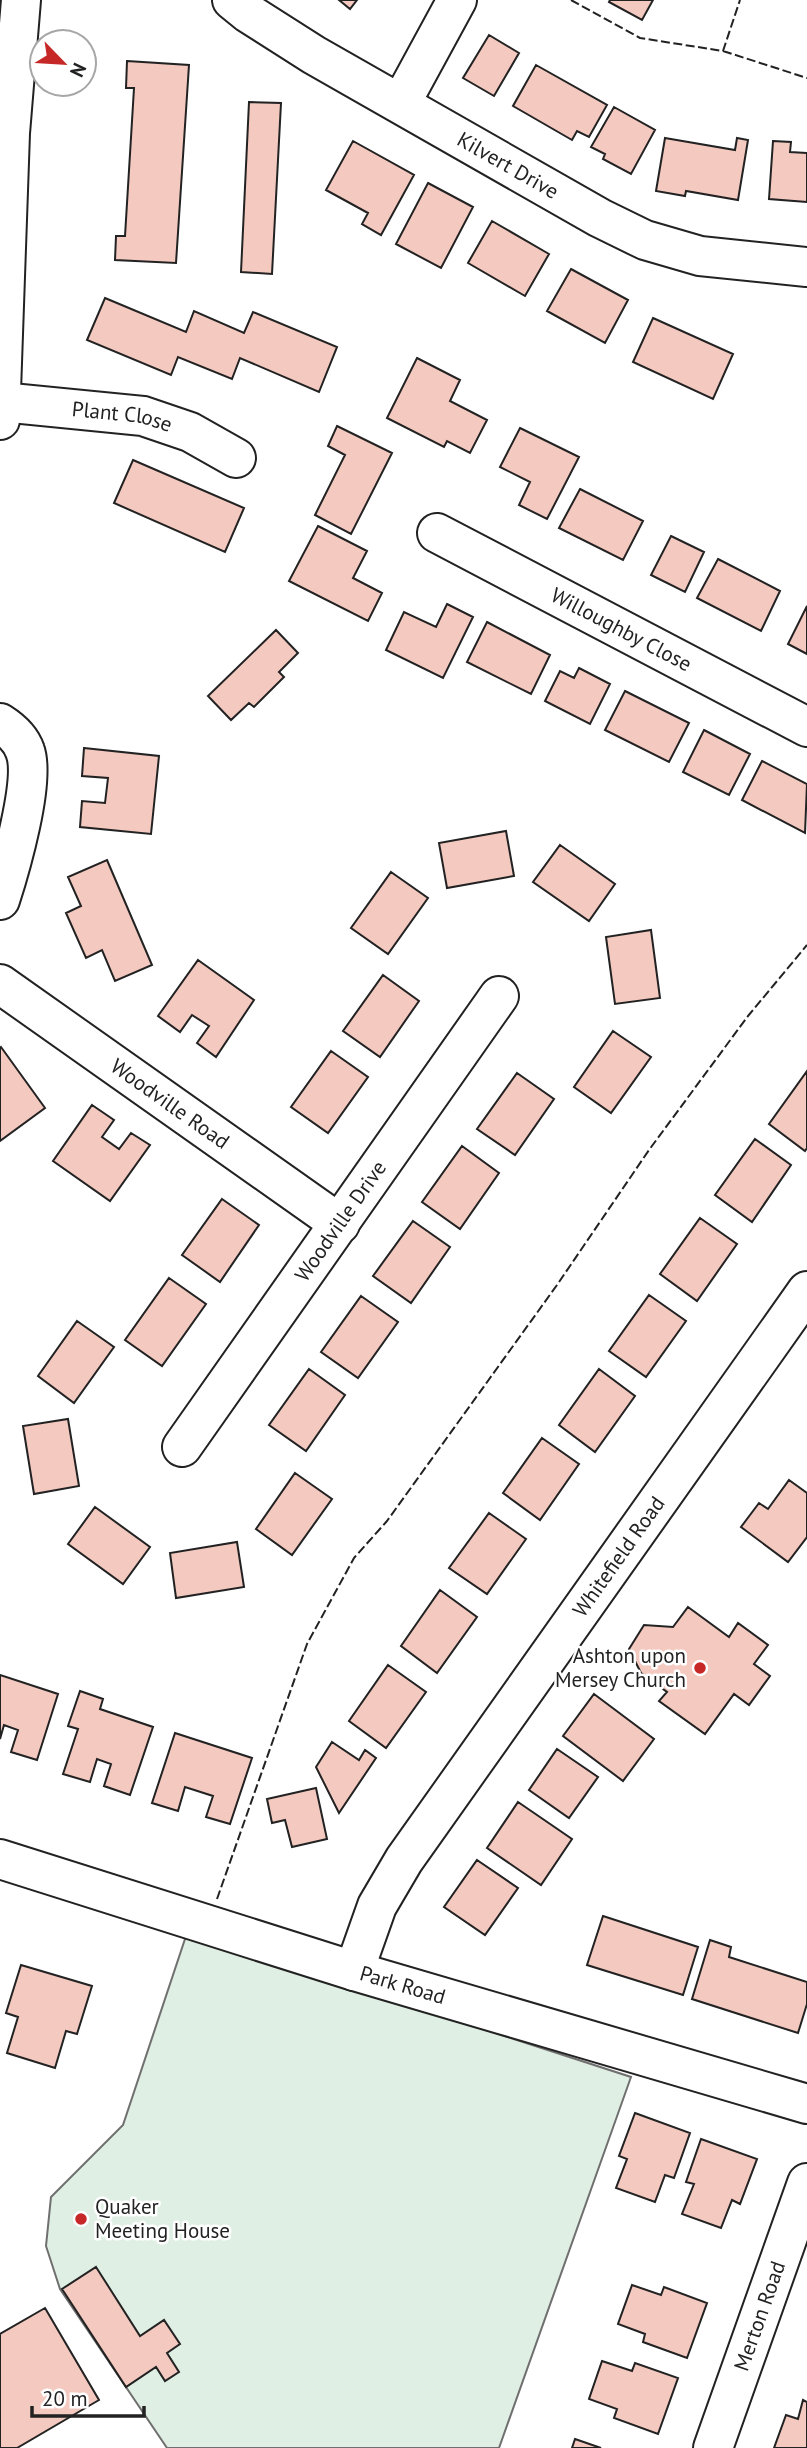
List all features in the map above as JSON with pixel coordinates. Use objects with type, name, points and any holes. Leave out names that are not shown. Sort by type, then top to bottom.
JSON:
[{"type":"street","points":[[0,419],[5,133],[21,0]]},
{"type":"street","name":"Kilvert Drive","points":[[232,0],[314,55],[600,218],[645,240],[701,256],[807,267]]},
{"type":"street","points":[[401,103],[457,0]]},
{"type":"street","name":"Plant Close","points":[[1,402],[143,416],[190,432],[236,457]]},
{"type":"street","name":"Willoughby Close","points":[[437,533],[807,727]]},
{"type":"street","points":[[0,723],[17,737],[26,752],[28,772],[13,861],[0,900]]},
{"type":"street","name":"Woodville Road","points":[[0,984],[340,1224]]},
{"type":"street","name":"Woodville Drive","points":[[182,1447],[499,996]]},
{"type":"street","name":"Whitefield Road","points":[[354,1970],[377,1906],[404,1860],[805,1297]]},
{"type":"street","name":"Park Road","points":[[0,1859],[354,1970],[807,2104]]},
{"type":"street","name":"Merton Road","points":[[713,2448],[807,2183]]},
{"type":"green space","points":[[187,1933],[631,2077],[499,2448],[167,2448],[60,2289],[46,2246],[51,2197],[123,2125]]},
{"type":"building","points":[[339,0],[357,0],[350,9]]},
{"type":"building","points":[[653,0],[642,20],[609,2]]},
{"type":"building","points":[[489,35],[519,53],[494,96],[463,78]]},
{"type":"building","points":[[127,61],[189,65],[176,263],[115,260],[116,236],[125,236],[134,88],[126,88]]},
{"type":"building","points":[[536,65],[607,105],[589,137],[577,131],[572,140],[513,106]]},
{"type":"building","points":[[249,102],[281,103],[272,274],[241,272]]},
{"type":"building","points":[[614,107],[655,130],[631,174],[603,159],[605,154],[591,147]]},
{"type":"building","points":[[665,138],[735,150],[737,138],[748,140],[738,200],[686,191],[685,196],[656,191]]},
{"type":"building","points":[[353,141],[414,175],[381,235],[362,224],[368,213],[326,190]]},
{"type":"building","points":[[773,141],[791,142],[790,152],[807,153],[807,202],[769,199]]},
{"type":"building","points":[[428,183],[473,207],[441,268],[396,244]]},
{"type":"building","points":[[492,221],[549,254],[525,296],[468,263]]},
{"type":"building","points":[[571,269],[628,300],[605,343],[547,311]]},
{"type":"building","points":[[105,298],[186,332],[194,311],[244,333],[253,312],[337,347],[319,392],[240,358],[232,379],[178,357],[171,375],[87,340]]},
{"type":"building","points":[[653,318],[733,354],[713,399],[633,362]]},
{"type":"building","points":[[417,358],[460,380],[450,401],[487,420],[470,453],[447,441],[444,447],[387,418]]},
{"type":"building","points":[[337,426],[392,453],[351,534],[315,515],[345,455],[328,446]]},
{"type":"building","points":[[520,428],[579,457],[547,519],[519,505],[530,482],[500,467]]},
{"type":"building","points":[[133,460],[244,508],[225,552],[114,503]]},
{"type":"building","points":[[580,489],[643,521],[623,560],[559,528]]},
{"type":"building","points":[[318,526],[367,551],[353,578],[382,593],[368,621],[289,581]]},
{"type":"building","points":[[671,536],[704,552],[685,592],[651,575]]},
{"type":"building","points":[[718,559],[780,591],[761,631],[697,598]]},
{"type":"building","points":[[447,604],[473,617],[443,678],[386,650],[404,612],[436,627]]},
{"type":"building","points":[[807,606],[807,654],[788,644]]},
{"type":"building","points":[[487,622],[550,655],[531,694],[467,662]]},
{"type":"building","points":[[276,630],[298,653],[279,672],[284,677],[254,707],[249,703],[231,720],[208,696]]},
{"type":"building","points":[[579,668],[610,684],[590,724],[545,701],[560,671],[574,678]]},
{"type":"building","points":[[625,691],[689,723],[669,762],[605,730]]},
{"type":"building","points":[[704,730],[750,754],[729,795],[683,772]]},
{"type":"building","points":[[84,748],[159,756],[151,834],[80,827],[82,801],[105,803],[108,778],[82,776]]},
{"type":"building","points":[[762,761],[807,784],[805,833],[742,800]]},
{"type":"building","points":[[506,831],[514,876],[447,888],[439,843]]},
{"type":"building","points":[[560,845],[615,884],[589,921],[533,882]]},
{"type":"building","points":[[107,860],[152,965],[115,981],[102,950],[86,958],[66,913],[81,906],[68,877]]},
{"type":"building","points":[[391,872],[428,898],[388,954],[351,928]]},
{"type":"building","points":[[651,930],[660,998],[615,1004],[606,937]]},
{"type":"building","points":[[198,960],[254,1000],[216,1057],[197,1043],[209,1026],[192,1015],[180,1032],[158,1016]]},
{"type":"building","points":[[383,975],[419,1001],[380,1057],[343,1031]]},
{"type":"building","points":[[613,1031],[651,1057],[611,1113],[574,1087]]},
{"type":"building","points":[[0,1048],[45,1108],[0,1141]]},
{"type":"building","points":[[331,1051],[368,1077],[328,1133],[291,1107]]},
{"type":"building","points":[[807,1071],[807,1148],[805,1151],[769,1124]]},
{"type":"building","points":[[517,1073],[554,1099],[515,1155],[477,1129]]},
{"type":"building","points":[[92,1105],[114,1120],[102,1137],[119,1149],[131,1133],[150,1145],[110,1201],[53,1161]]},
{"type":"building","points":[[755,1139],[791,1165],[752,1222],[715,1195]]},
{"type":"building","points":[[462,1146],[499,1173],[460,1229],[422,1202]]},
{"type":"building","points":[[222,1199],[259,1225],[220,1282],[182,1255]]},
{"type":"building","points":[[700,1218],[737,1244],[697,1301],[660,1274]]},
{"type":"building","points":[[413,1221],[450,1247],[411,1303],[373,1276]]},
{"type":"building","points":[[169,1278],[206,1304],[162,1366],[125,1340]]},
{"type":"building","points":[[649,1295],[686,1321],[646,1377],[609,1351]]},
{"type":"building","points":[[361,1296],[398,1322],[358,1378],[321,1352]]},
{"type":"building","points":[[77,1321],[114,1347],[74,1403],[38,1376]]},
{"type":"building","points":[[309,1369],[345,1395],[306,1451],[269,1425]]},
{"type":"building","points":[[599,1369],[635,1396],[595,1452],[559,1425]]},
{"type":"building","points":[[68,1419],[79,1486],[34,1494],[23,1426]]},
{"type":"building","points":[[542,1438],[579,1464],[540,1520],[503,1493]]},
{"type":"building","points":[[295,1473],[332,1499],[292,1555],[256,1529]]},
{"type":"building","points":[[789,1480],[807,1493],[807,1537],[788,1562],[741,1527],[759,1503],[768,1509]]},
{"type":"building","points":[[95,1507],[150,1547],[123,1584],[68,1544]]},
{"type":"building","points":[[489,1513],[526,1539],[487,1594],[449,1568]]},
{"type":"building","points":[[237,1542],[244,1587],[176,1598],[170,1553]]},
{"type":"building","points":[[440,1590],[477,1617],[437,1673],[401,1646]]},
{"type":"building","name":"Ashton upon Mersey Church","points":[[688,1607],[729,1637],[738,1623],[768,1645],[754,1664],[770,1676],[749,1705],[734,1694],[705,1734],[659,1701],[667,1692],[641,1673],[629,1649],[644,1625],[673,1627]]},
{"type":"building","points":[[388,1665],[426,1692],[386,1748],[349,1721]]},
{"type":"building","points":[[0,1675],[58,1694],[37,1760],[11,1752],[18,1730],[4,1725],[0,1739]]},
{"type":"building","points":[[80,1691],[103,1699],[100,1709],[153,1727],[130,1795],[104,1786],[111,1764],[97,1759],[90,1782],[63,1774],[78,1729],[68,1726]]},
{"type":"building","points":[[594,1694],[654,1739],[623,1781],[563,1736]]},
{"type":"building","points":[[175,1733],[252,1758],[230,1824],[206,1817],[213,1796],[185,1787],[178,1811],[152,1803]]},
{"type":"building","points":[[332,1742],[359,1760],[365,1750],[376,1758],[339,1813],[316,1767]]},
{"type":"building","points":[[557,1749],[598,1777],[569,1818],[529,1790]]},
{"type":"building","points":[[316,1788],[327,1839],[292,1847],[285,1820],[272,1823],[267,1799]]},
{"type":"building","points":[[518,1802],[572,1839],[541,1885],[487,1848]]},
{"type":"building","points":[[477,1860],[518,1888],[485,1935],[444,1907]]},
{"type":"building","points":[[603,1916],[698,1947],[683,1995],[587,1965]]},
{"type":"building","points":[[710,1940],[731,1947],[729,1957],[807,1982],[807,2004],[798,2033],[692,1999]]},
{"type":"building","points":[[21,1965],[92,1986],[77,2034],[66,2031],[55,2068],[7,2053],[18,2017],[6,2013]]},
{"type":"building","points":[[635,2113],[690,2133],[674,2178],[665,2175],[655,2202],[616,2188],[627,2159],[619,2156]]},
{"type":"building","points":[[701,2139],[757,2159],[740,2204],[732,2200],[721,2228],[682,2214],[694,2184],[686,2182]]},
{"type":"building","name":"Quaker Meeting House","points":[[96,2267],[140,2336],[164,2320],[180,2344],[167,2353],[179,2372],[165,2381],[156,2367],[126,2387],[62,2289]]},
{"type":"building","points":[[632,2285],[661,2295],[664,2287],[707,2303],[687,2358],[643,2342],[645,2334],[618,2324]]},
{"type":"building","points":[[45,2308],[99,2400],[17,2448],[0,2448],[0,2334]]},
{"type":"building","points":[[602,2361],[632,2371],[635,2363],[678,2378],[658,2434],[614,2418],[617,2409],[589,2399]]},
{"type":"building","points":[[803,2400],[807,2402],[807,2448],[774,2448],[786,2415],[798,2419]]},
{"type":"building","points":[[575,2439],[601,2448],[572,2448]]},
{"type":"fence","points":[[571,0],[640,38],[723,51],[740,0]]},
{"type":"fence","points":[[723,51],[807,78]]},
{"type":"fence","points":[[217,1899],[307,1644],[354,1558],[387,1521],[557,1285],[649,1150],[748,1016],[807,945]]},
{"type":"place","name":"Ashton upon Mersey Church","points":[[700,1668]]},
{"type":"place","name":"Quaker Meeting House","points":[[81,2219]]}]
